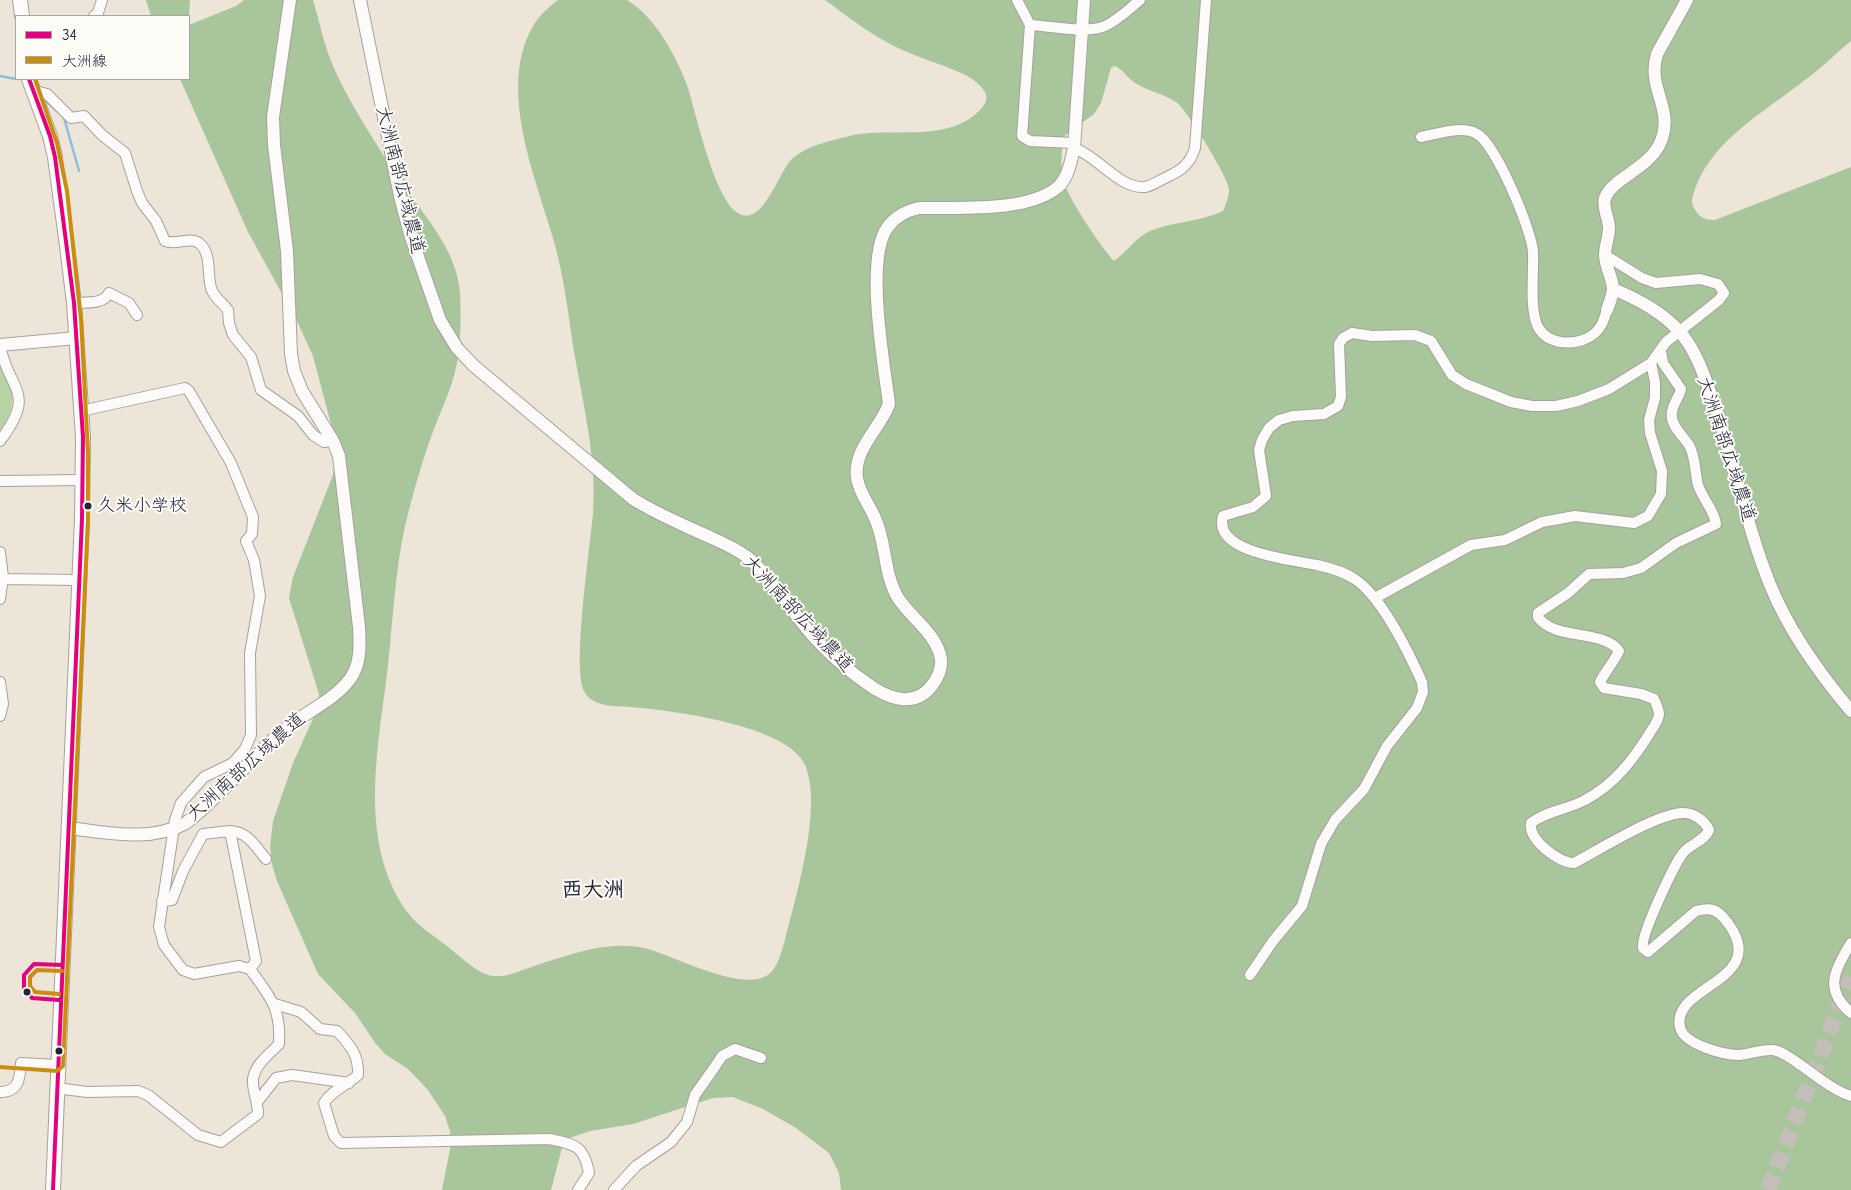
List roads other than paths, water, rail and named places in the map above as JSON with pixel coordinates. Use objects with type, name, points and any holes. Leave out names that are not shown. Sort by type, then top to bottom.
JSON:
[{"type":"main road","points":[[20,0],[22,15]]},
{"type":"main road","points":[[30,84],[50,136],[74,303],[81,411],[83,480],[53,1190]]},
{"type":"street","points":[[95,15],[98,13],[102,0]]},
{"type":"street","name":"大洲南部広域農道","points":[[68,828],[132,835],[160,834],[174,830],[200,812],[280,733],[301,716],[338,692],[350,679],[356,667],[360,651],[359,627],[342,474],[333,442],[302,391],[294,371],[290,339],[287,251],[274,145],[273,117],[290,0]]},
{"type":"street","name":"大洲南部広域農道","points":[[360,0],[400,196],[413,242],[440,320],[457,348],[474,366],[633,498],[654,511],[745,555],[775,587],[801,622],[844,666],[884,695],[899,700],[913,700],[928,692],[938,677],[941,660],[936,643],[899,599],[890,583],[880,533],[875,517],[860,490],[857,477],[858,461],[862,448],[884,417],[889,404],[876,283],[880,245],[886,229],[904,212],[919,208],[1004,205],[1044,197],[1059,186],[1070,166],[1074,146],[1084,0]]},
{"type":"street","points":[[1017,0],[1030,25],[1022,136],[1030,141],[1074,146],[1088,153],[1121,181],[1146,187],[1180,171],[1191,162],[1196,148],[1206,0]]},
{"type":"street","points":[[1030,25],[1082,29],[1102,27],[1114,21],[1140,0]]},
{"type":"street","points":[[1421,137],[1466,130],[1476,133],[1485,139],[1499,164],[1530,232],[1533,250],[1535,311],[1538,327],[1547,337],[1559,342],[1586,340],[1603,324],[1613,289],[1605,256],[1609,227],[1604,206],[1605,198],[1610,190],[1651,157],[1657,150],[1663,136],[1665,123],[1653,77],[1654,63],[1657,54],[1687,0]]},
{"type":"street","points":[[30,84],[47,94],[71,118],[84,116],[102,135],[125,153],[142,203],[156,221],[165,241],[171,244],[192,240],[199,243],[205,250],[211,288],[215,299],[228,310],[229,323],[234,335],[251,356],[261,390],[298,416],[314,435],[324,442],[333,442]]},
{"type":"street","points":[[1250,975],[1302,906],[1321,844],[1335,820],[1364,789],[1387,746],[1417,708],[1423,692],[1422,682],[1415,667],[1375,598],[1357,581],[1340,572],[1282,560],[1247,549],[1231,539],[1220,524],[1223,516],[1254,507],[1266,496],[1259,450],[1269,428],[1280,420],[1293,416],[1324,414],[1338,406],[1341,397],[1339,344],[1343,338],[1352,333],[1372,336],[1415,334],[1431,341],[1452,375],[1466,384],[1511,402],[1532,406],[1556,406],[1578,401],[1609,389],[1651,363],[1661,352],[1666,342],[1719,300],[1724,292],[1718,284],[1700,279],[1656,283],[1642,278],[1605,256]]},
{"type":"street","name":"大洲南部広域農道","points":[[1613,289],[1640,299],[1680,332],[1703,372],[1720,419],[1759,555],[1772,589],[1801,645],[1827,682],[1851,711]]},
{"type":"street","points":[[74,303],[99,301],[106,298],[109,293],[129,303],[136,315]]},
{"type":"street","points":[[0,440],[16,414],[19,392],[2,356],[0,345],[76,338]]},
{"type":"street","points":[[1661,352],[1663,363],[1681,389],[1672,407],[1672,419],[1690,448],[1696,464],[1698,486],[1714,514],[1716,524],[1676,543],[1641,568],[1623,573],[1589,574],[1568,593],[1538,613],[1542,623],[1616,646],[1619,651],[1615,661],[1606,670],[1600,682],[1604,688],[1641,694],[1654,699],[1659,712],[1658,719],[1640,749],[1620,774],[1601,791],[1583,802],[1542,815],[1531,823],[1530,829],[1535,837],[1556,858],[1565,863],[1574,863],[1643,826],[1682,813],[1693,814],[1709,830],[1706,836],[1684,852],[1651,917],[1642,943],[1643,948],[1648,952],[1696,910],[1706,908],[1714,909],[1722,915],[1737,934],[1740,947],[1734,963],[1716,983],[1691,1000],[1682,1010],[1679,1024],[1681,1032],[1687,1039],[1716,1051],[1738,1055],[1770,1050],[1780,1052],[1825,1083],[1851,1096]]},
{"type":"street","points":[[1375,598],[1472,545],[1505,540],[1542,522],[1575,516],[1634,523],[1648,516],[1661,494],[1662,471],[1650,433],[1649,420],[1655,398],[1655,382],[1651,363]]},
{"type":"street","points":[[56,1088],[86,1092],[138,1091],[148,1095],[198,1135],[221,1142],[258,1114],[258,1101],[253,1079],[257,1066],[279,1044],[280,1031],[276,1004],[250,969],[239,966],[194,974],[183,970],[172,957],[161,938],[159,927],[174,830],[181,803],[204,777],[233,763],[245,749],[251,735],[250,653],[260,596],[254,560],[246,540],[252,534],[253,517],[231,463],[189,391],[185,388],[81,411]]},
{"type":"street","points":[[0,481],[83,480]]},
{"type":"street","points":[[0,552],[0,598]]},
{"type":"street","points":[[1,578],[79,580]]},
{"type":"street","points":[[0,682],[3,704],[0,716]]},
{"type":"street","points":[[162,901],[172,900],[183,871],[204,834],[230,831],[241,832],[252,840],[266,859]]},
{"type":"street","points":[[230,831],[256,961],[250,969]]},
{"type":"street","points":[[1851,943],[1833,976],[1834,991],[1840,1004],[1851,1013]]},
{"type":"street","points":[[276,1004],[301,1012],[320,1029],[337,1031],[352,1047],[359,1063],[358,1075],[329,1095],[324,1103],[334,1136],[341,1143],[549,1140],[570,1143],[579,1148],[587,1159],[590,1173],[578,1190]]},
{"type":"street","points":[[614,1190],[636,1166],[671,1142],[687,1122],[695,1095],[722,1056],[735,1049],[761,1058]]},
{"type":"street","points":[[0,1092],[8,1092],[16,1086],[20,1079],[21,1062],[57,1065]]},
{"type":"street","points":[[258,1101],[276,1078],[292,1075],[349,1083]]},
{"type":"waterway","points":[[0,76],[15,79]]},
{"type":"waterway","points":[[42,97],[58,112]]},
{"type":"waterway","points":[[64,118],[79,171]]},
{"type":"tunnel","points":[[1768,1190],[1851,977]]},
{"type":"place","name":"久米小学校","points":[[88,506]]},
{"type":"district","name":"西大洲","points":[[593,890]]}]
